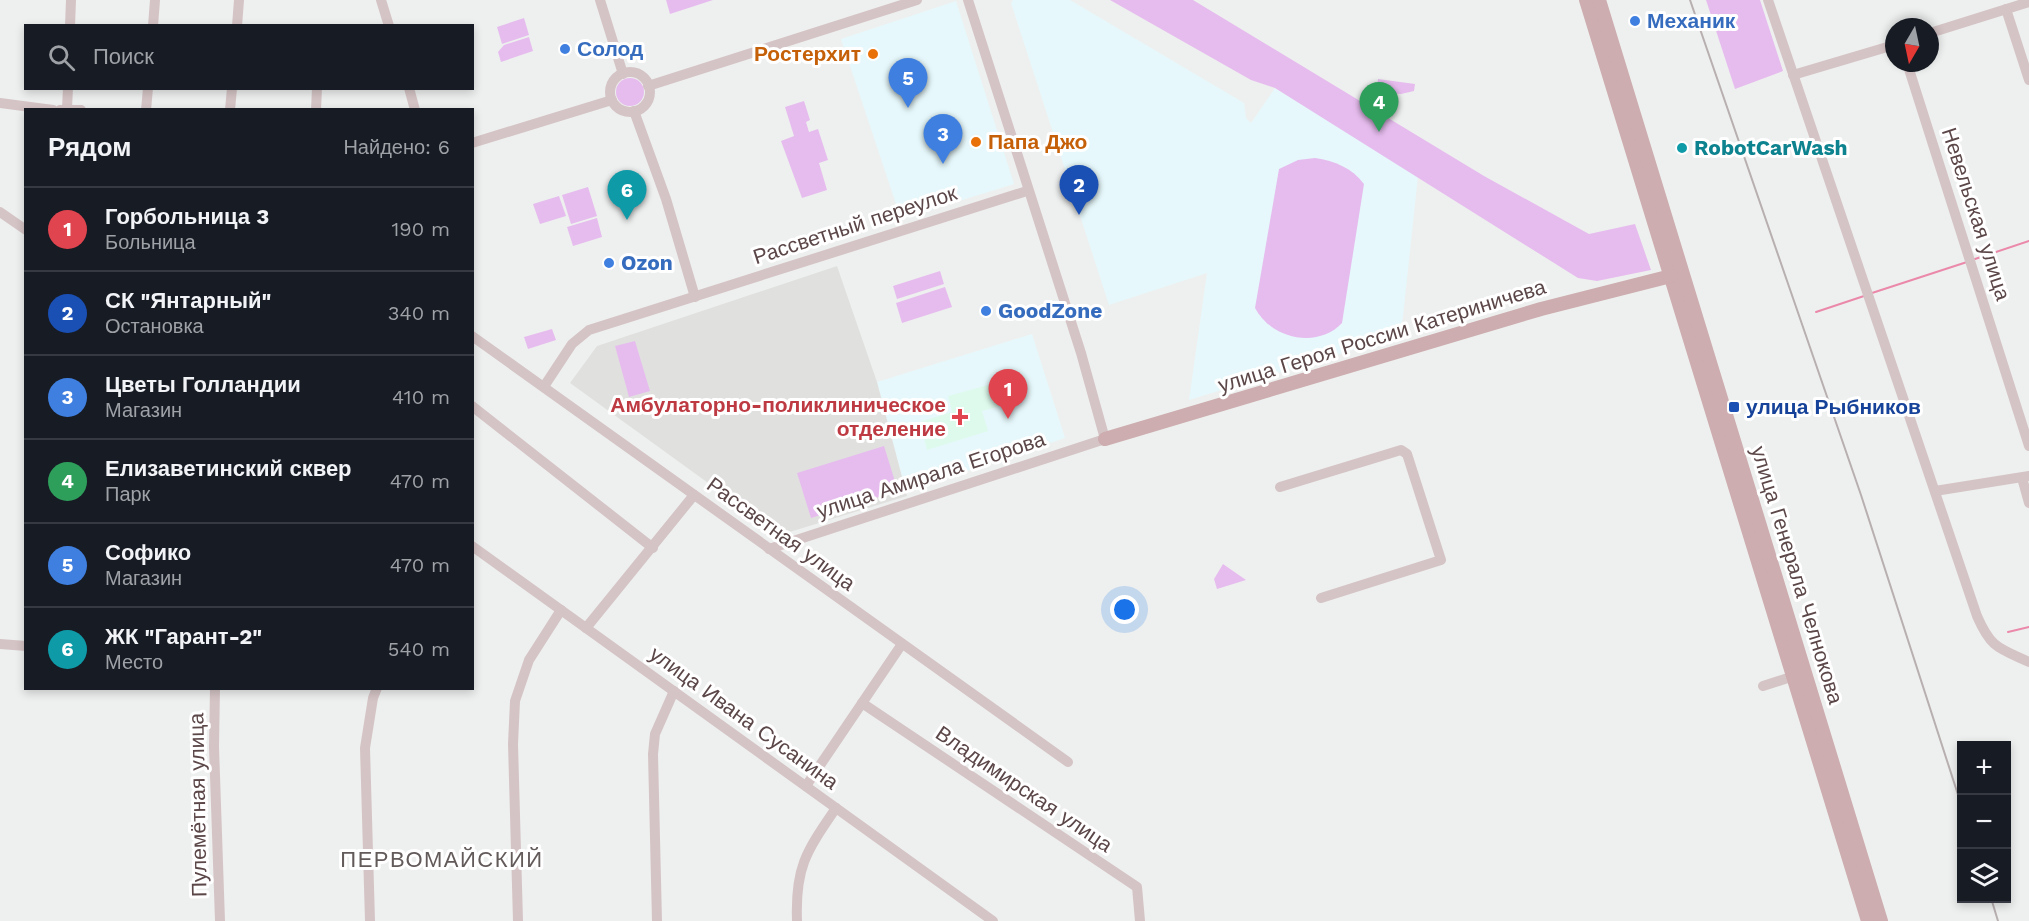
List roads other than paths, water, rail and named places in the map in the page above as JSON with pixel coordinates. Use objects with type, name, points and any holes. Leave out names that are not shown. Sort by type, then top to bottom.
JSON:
[{"type":"main road","name":"улица Генерала Челнокова","points":[[1586,0],[1868,921]]},
{"type":"main road","name":"улица Генерала Челнокова","points":[[1599,0],[1881,921]]},
{"type":"main road","name":"улица Героя России Катериничева","points":[[1105,439],[1541,309],[1671,276]]},
{"type":"street","points":[[70,24],[71,0]]},
{"type":"street","points":[[153,24],[155,0]]},
{"type":"street","points":[[237,24],[239,0]]},
{"type":"street","points":[[381,0],[388,24]]},
{"type":"street","points":[[600,0],[623,74]]},
{"type":"street","points":[[648,86],[917,0]]},
{"type":"street","points":[[968,0],[1027,191],[1078,343],[1105,439]]},
{"type":"street","points":[[1768,0],[1977,616],[1987,639],[2000,649],[2029,662]]},
{"type":"street","points":[[1939,30],[2029,2]]},
{"type":"street","points":[[2006,9],[2029,80]]},
{"type":"street","points":[[1793,75],[1885,48]]},
{"type":"street","name":"Невельская улица","points":[[1910,72],[2029,446]]},
{"type":"street","points":[[623,74],[639,75],[648,86],[646,103],[634,111],[621,110],[612,100],[612,83],[623,74]]},
{"type":"street","points":[[64,108],[68,90]]},
{"type":"street","points":[[146,108],[148,90]]},
{"type":"street","points":[[230,108],[232,90]]},
{"type":"street","points":[[316,108],[317,90]]},
{"type":"street","points":[[410,90],[414,108]]},
{"type":"street","points":[[474,142],[612,100]]},
{"type":"street","points":[[0,103],[38,108]]},
{"type":"street","points":[[634,111],[666,199],[695,297]]},
{"type":"street","name":"Рассветный переулок","points":[[545,386],[572,344],[583,334],[1027,191]]},
{"type":"street","points":[[0,212],[24,229]]},
{"type":"street","name":"Рассветная улица","points":[[474,337],[1068,762]]},
{"type":"street","points":[[474,408],[653,548]]},
{"type":"street","name":"улица Амирала Егорова","points":[[769,549],[1105,439]]},
{"type":"street","points":[[1280,487],[1401,450],[1407,454],[1441,560],[1321,598]]},
{"type":"street","points":[[1935,491],[2025,477],[2029,503]]},
{"type":"street","points":[[586,628],[694,495]]},
{"type":"street","name":"улица Ивана Сусанина","points":[[474,547],[993,921]]},
{"type":"street","points":[[518,921],[513,744],[515,701],[530,660],[561,610]]},
{"type":"street","points":[[0,644],[24,646]]},
{"type":"street","points":[[806,786],[902,644]]},
{"type":"street","points":[[1763,686],[1794,676]]},
{"type":"street","name":"Пулемётная улица","points":[[215,690],[214,747],[220,921]]},
{"type":"street","points":[[370,921],[365,748],[376,690]]},
{"type":"street","points":[[657,921],[653,754],[656,734],[674,692]]},
{"type":"street","name":"Владимирская улица","points":[[862,703],[1137,887],[1140,921]]},
{"type":"street","points":[[797,921],[797,885],[800,870],[807,851],[836,808]]},
{"type":"waterway","points":[[1975,259],[2029,241]]},
{"type":"waterway","points":[[1872,293],[1967,262]]},
{"type":"waterway","points":[[1816,312],[1864,296]]},
{"type":"waterway","points":[[2008,632],[2029,627]]},
{"type":"railway","points":[[1690,0],[1861,495],[1958,795]]},
{"type":"railway","points":[[1993,903],[1998,921]]},
{"type":"place","name":"Механик","points":[[1635,21]]},
{"type":"place","name":"Солод","points":[[565,49]]},
{"type":"place","name":"Ростерхит","points":[[873,54]]},
{"type":"place","name":"Софико","points":[[908,108]]},
{"type":"place","name":"Елизаветинский сквер","points":[[1379,132]]},
{"type":"place","name":"Папа Джо","points":[[976,142]]},
{"type":"place","name":"RobotCarWash","points":[[1682,148]]},
{"type":"place","name":"Цветы Голландии","points":[[943,164]]},
{"type":"place","name":"СК \"Янтарный\"","points":[[1079,215]]},
{"type":"place","name":"ЖК \"Гарант-2\"","points":[[627,220]]},
{"type":"place","name":"Ozon","points":[[609,263]]},
{"type":"place","name":"GoodZone","points":[[986,311]]},
{"type":"place","name":"улица Рыбников","points":[[1734,407]]},
{"type":"place","name":"Амбулаторно-поликлиническое отделение","points":[[960,417]]},
{"type":"place","name":"Горбольница 3","points":[[1008,419]]},
{"type":"district","name":"ПЕРВОМАЙСКИЙ","points":[[442,859]]}]
